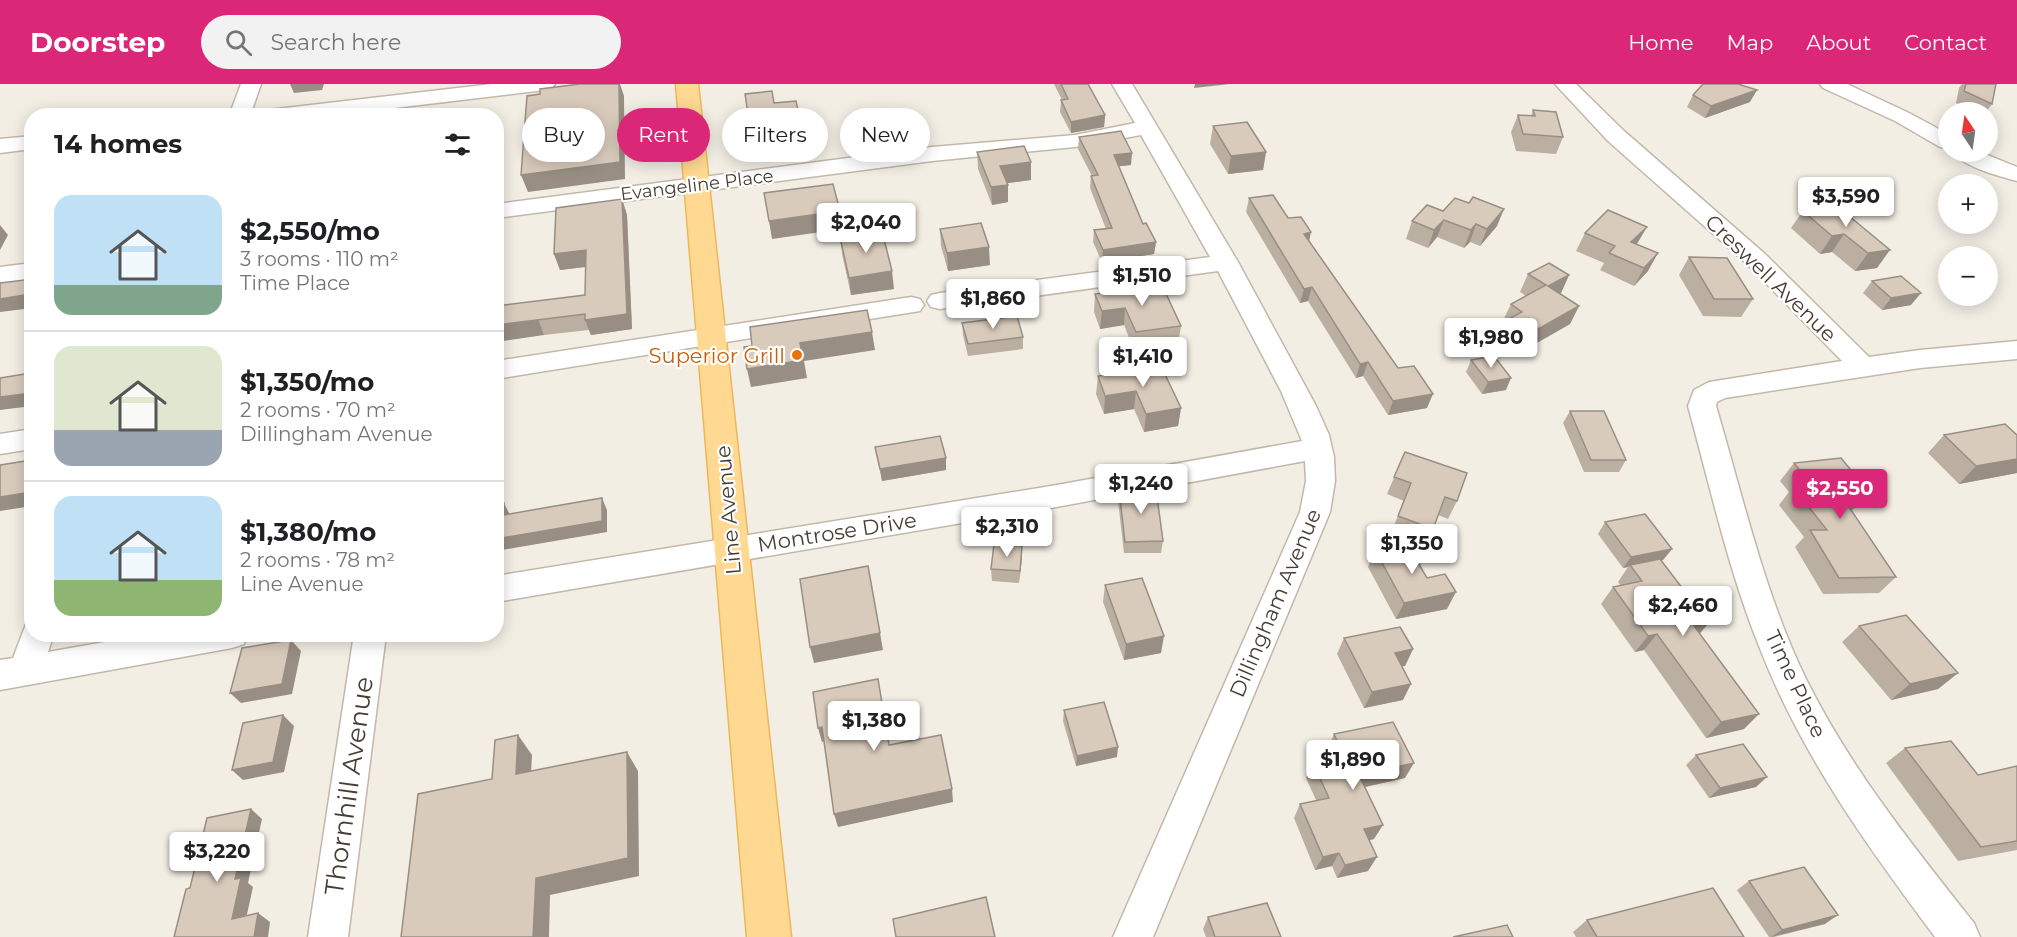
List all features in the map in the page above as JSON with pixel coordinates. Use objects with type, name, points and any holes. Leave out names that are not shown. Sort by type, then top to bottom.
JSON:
[{"type":"main road","name":"Line Avenue","points":[[687,84],[769,937]]},
{"type":"street","points":[[241,108],[251,84]]},
{"type":"street","points":[[337,108],[545,84]]},
{"type":"street","name":"Dillingham Avenue","points":[[1122,84],[1226,262],[1279,362],[1311,428],[1318,448],[1322,484],[1315,512],[1133,937]]},
{"type":"street","name":"Creswell Avenue","points":[[1565,84],[1616,136],[1756,259],[1863,367]]},
{"type":"street","points":[[1830,84],[1902,117],[1938,137]]},
{"type":"street","name":"Evangeline Place","points":[[504,210],[932,154],[1074,141],[1148,127]]},
{"type":"street","points":[[0,146],[24,143]]},
{"type":"street","points":[[1983,162],[2017,174]]},
{"type":"street","points":[[1998,186],[2017,182]]},
{"type":"street","points":[[940,301],[1226,262]]},
{"type":"street","points":[[0,274],[24,272]]},
{"type":"street","points":[[504,369],[911,305]]},
{"type":"street","points":[[1863,367],[1953,355],[2017,350]]},
{"type":"street","name":"Time Place","points":[[1863,367],[1719,388],[1704,397],[1702,406],[1754,584],[1776,647],[1809,717],[1854,795],[1879,832],[1960,937]]},
{"type":"street","points":[[0,444],[24,440]]},
{"type":"street","name":"Montrose Drive","points":[[504,588],[1051,497],[1318,448]]},
{"type":"street","points":[[12,673],[33,642]]},
{"type":"street","points":[[12,673],[187,642]]},
{"type":"street","name":"Thornhill Avenue","points":[[328,937],[369,642]]},
{"type":"building","points":[[580,84],[619,84],[617,162],[620,162],[521,175],[522,162],[605,162],[605,108],[526,108],[527,96],[540,94],[540,89]]},
{"type":"building","points":[[1061,84],[1088,84],[1105,115],[1071,122],[1061,100],[1068,99]]},
{"type":"building","points":[[1703,84],[1738,84],[1757,90],[1711,106],[1693,95]]},
{"type":"building","points":[[1966,84],[1996,84],[1992,102],[1964,91]]},
{"type":"building","points":[[772,91],[774,103],[796,101],[798,108],[747,108],[745,94]]},
{"type":"building","points":[[1533,110],[1556,112],[1563,137],[1523,134],[1518,115],[1535,116]]},
{"type":"building","points":[[1247,122],[1266,152],[1231,156],[1213,126]]},
{"type":"building","points":[[1121,131],[1132,153],[1114,155],[1143,224],[1146,223],[1156,242],[1103,250],[1094,230],[1112,228],[1091,176],[1098,175],[1079,137]]},
{"type":"building","points":[[1024,146],[1031,162],[1000,166],[1008,185],[991,187],[977,152]]},
{"type":"building","points":[[833,184],[840,211],[769,221],[764,193]]},
{"type":"building","points":[[1273,195],[1288,218],[1301,217],[1311,232],[1304,234],[1398,368],[1414,366],[1433,394],[1393,401],[1368,362],[1360,364],[1312,287],[1304,289],[1249,198]]},
{"type":"building","points":[[1473,197],[1504,209],[1487,229],[1476,224],[1471,230],[1444,220],[1434,230],[1412,221],[1427,205],[1443,211],[1455,198],[1469,203]]},
{"type":"building","points":[[622,199],[627,314],[585,320],[585,314],[504,324],[504,305],[585,295],[586,250],[554,254],[556,208]]},
{"type":"building","points":[[1837,206],[1890,250],[1868,253],[1844,234],[1832,236],[1803,211]]},
{"type":"building","points":[[1608,210],[1647,227],[1631,242],[1658,253],[1644,268],[1609,253],[1615,246],[1585,233]]},
{"type":"building","points":[[981,223],[989,247],[947,253],[940,229]]},
{"type":"building","points":[[882,231],[892,271],[849,278],[840,237]]},
{"type":"building","points":[[1689,257],[1727,258],[1753,299],[1714,299]]},
{"type":"building","points":[[1549,263],[1569,275],[1548,286],[1579,306],[1522,338],[1501,323],[1522,312],[1511,304],[1546,285],[1528,274]]},
{"type":"building","points":[[1901,276],[1921,293],[1891,298],[1872,281]]},
{"type":"building","points":[[24,280],[24,295],[0,299],[0,283]]},
{"type":"building","points":[[1162,285],[1181,326],[1136,332],[1125,308],[1102,311],[1095,294]]},
{"type":"building","points":[[867,310],[872,332],[800,343],[803,360],[747,369],[744,347],[752,346],[750,327]]},
{"type":"building","points":[[1017,316],[1023,337],[968,344],[962,323]]},
{"type":"building","points":[[1494,356],[1511,378],[1488,382],[1471,360]]},
{"type":"building","points":[[1161,366],[1181,408],[1146,414],[1136,391],[1105,396],[1098,376]]},
{"type":"building","points":[[24,374],[24,394],[0,397],[0,378]]},
{"type":"building","points":[[1570,411],[1604,411],[1626,460],[1591,460]]},
{"type":"building","points":[[2005,424],[2017,435],[2017,459],[1976,466],[1944,435]]},
{"type":"building","points":[[940,436],[946,458],[880,469],[875,447]]},
{"type":"building","points":[[1405,452],[1467,473],[1457,501],[1445,497],[1433,529],[1398,516],[1411,483],[1394,477]]},
{"type":"building","points":[[1841,458],[1869,492],[1841,495],[1896,577],[1839,578],[1810,530],[1827,530],[1793,487],[1812,485],[1794,463]]},
{"type":"building","points":[[24,461],[24,493],[0,497],[0,465]]},
{"type":"building","points":[[1119,489],[1156,489],[1163,541],[1125,542]]},
{"type":"building","points":[[602,498],[602,521],[504,538],[504,515]]},
{"type":"building","points":[[1645,514],[1672,549],[1631,557],[1605,522]]},
{"type":"building","points":[[994,544],[1022,546],[1020,571],[991,569]]},
{"type":"building","points":[[1407,544],[1427,578],[1445,574],[1456,592],[1404,603],[1375,550]]},
{"type":"building","points":[[1660,559],[1709,623],[1694,626],[1759,714],[1721,722],[1657,634],[1648,636],[1613,587],[1642,581],[1630,565]]},
{"type":"building","points":[[868,566],[880,633],[810,647],[800,579]]},
{"type":"building","points":[[1142,578],[1164,636],[1126,644],[1105,585]]},
{"type":"building","points":[[1906,615],[1958,673],[1910,684],[1859,626]]},
{"type":"building","points":[[1400,627],[1413,649],[1395,653],[1411,684],[1372,692],[1344,638]]},
{"type":"building","points":[[291,642],[282,684],[230,693],[242,648]]},
{"type":"building","points":[[878,679],[889,745],[941,735],[952,789],[834,814],[822,727],[818,728],[813,692]]},
{"type":"building","points":[[1104,702],[1118,747],[1077,756],[1064,710]]},
{"type":"building","points":[[283,715],[273,762],[232,770],[243,723]]},
{"type":"building","points":[[1393,722],[1414,763],[1359,775],[1383,825],[1364,829],[1377,857],[1345,865],[1339,853],[1323,857],[1300,804],[1329,798],[1313,763],[1344,756],[1334,734]]},
{"type":"building","points":[[518,735],[516,774],[627,752],[628,858],[536,878],[533,937],[401,937],[418,794],[492,779],[495,740]]},
{"type":"building","points":[[1951,741],[1978,775],[2017,766],[2017,841],[1981,847],[1905,748]]},
{"type":"building","points":[[1743,744],[1767,777],[1720,788],[1696,755]]},
{"type":"building","points":[[251,809],[235,879],[241,878],[232,919],[258,913],[254,937],[174,937],[186,889],[190,888],[207,818]]},
{"type":"building","points":[[1804,867],[1838,915],[1782,930],[1749,881]]},
{"type":"building","points":[[1713,888],[1744,937],[1597,937],[1587,920]]},
{"type":"building","points":[[986,897],[995,937],[896,937],[893,919]]},
{"type":"building","points":[[1267,903],[1281,937],[1215,937],[1208,917]]},
{"type":"building","points":[[1507,925],[1513,937],[1453,937]]},
{"type":"place","name":"Superior Grill","points":[[797,355]]}]
